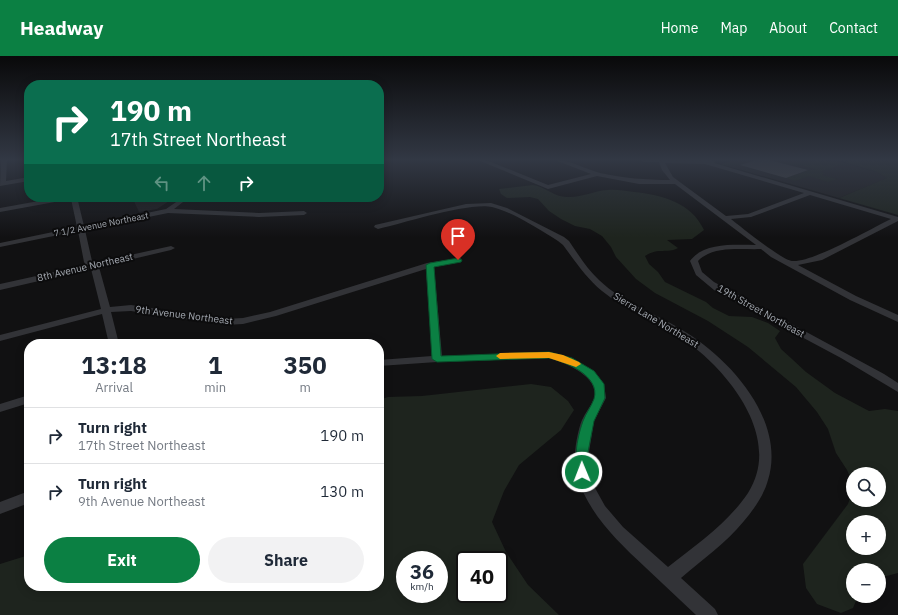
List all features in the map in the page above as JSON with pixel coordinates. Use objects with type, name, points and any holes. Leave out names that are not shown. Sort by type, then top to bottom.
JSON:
[{"type":"street","points":[[681,186],[761,247],[853,298],[898,319]]},
{"type":"street","points":[[786,186],[897,219]]},
{"type":"street","points":[[724,218],[749,216],[810,193]]},
{"type":"street","points":[[0,210],[45,202]]},
{"type":"street","points":[[74,202],[88,262],[96,269],[113,339]]},
{"type":"street","name":"7 1/2 Avenue Northeast","points":[[0,245],[168,211],[179,202]]},
{"type":"street","name":"Sierra Lane Northeast","points":[[378,227],[470,205],[490,205],[505,209],[561,239],[566,243],[597,283],[623,301],[669,326],[697,344],[710,354],[740,387],[750,403],[762,432],[764,463],[762,478],[746,508],[730,526],[668,578]]},
{"type":"street","points":[[168,211],[259,215],[304,213]]},
{"type":"street","points":[[790,264],[819,258],[897,219]]},
{"type":"street","name":"19th Street Northeast","points":[[761,247],[703,252],[697,256],[694,261],[699,274],[724,291],[790,328],[871,370],[898,388]]},
{"type":"street","name":"8th Avenue Northeast","points":[[0,287],[171,248]]},
{"type":"street","name":"9th Avenue Northeast","points":[[0,338],[107,310],[131,308],[225,322],[243,321],[268,315],[430,265],[458,260]]},
{"type":"street","points":[[430,265],[437,359]]},
{"type":"street","points":[[384,363],[549,355],[568,360],[590,374],[598,384],[600,398],[588,421],[582,452],[582,472],[588,490],[600,510],[618,532],[709,615]]},
{"type":"street","points":[[0,408],[24,401]]},
{"type":"street","points":[[0,508],[24,499]]},
{"type":"shaded area","points":[[538,186],[562,197],[617,190],[645,193],[665,198],[684,206],[692,213],[704,230],[692,239],[667,240],[678,248],[674,250],[659,251],[645,256],[649,264],[658,272],[665,282],[706,302],[713,308],[729,316],[752,317],[768,323],[780,331],[775,338],[781,349],[806,372],[835,393],[869,411],[885,409],[898,411],[898,573],[886,576],[886,563],[846,563],[846,603],[855,603],[853,608],[841,613],[817,604],[806,588],[803,564],[846,507],[886,507],[886,467],[846,467],[846,468],[836,453],[828,429],[817,412],[796,387],[748,347],[708,321],[655,293],[636,279],[616,257],[611,247],[602,236],[590,229],[575,226],[561,219],[549,211],[538,199],[530,197],[507,198],[501,194],[499,189]]},
{"type":"shaded area","points":[[798,186],[868,186],[839,198]]},
{"type":"shaded area","points":[[868,186],[898,186],[898,215],[839,198]]},
{"type":"shaded area","points":[[134,202],[168,202],[157,209],[139,212]]},
{"type":"shaded area","points":[[531,384],[551,387],[568,401],[574,410],[561,430],[519,465],[504,491],[492,522],[506,551],[456,551],[456,603],[508,603],[508,555],[528,585],[559,615],[0,615],[0,564],[24,557],[24,591],[384,591],[384,398],[422,396]]},
{"type":"slow traffic","points":[[500,356],[549,355],[568,360],[576,364]]},
{"type":"route","points":[[458,260],[430,265],[437,359],[549,355],[568,360],[580,366],[590,374],[598,384],[600,390],[600,398],[588,421],[582,452],[582,472]]}]
